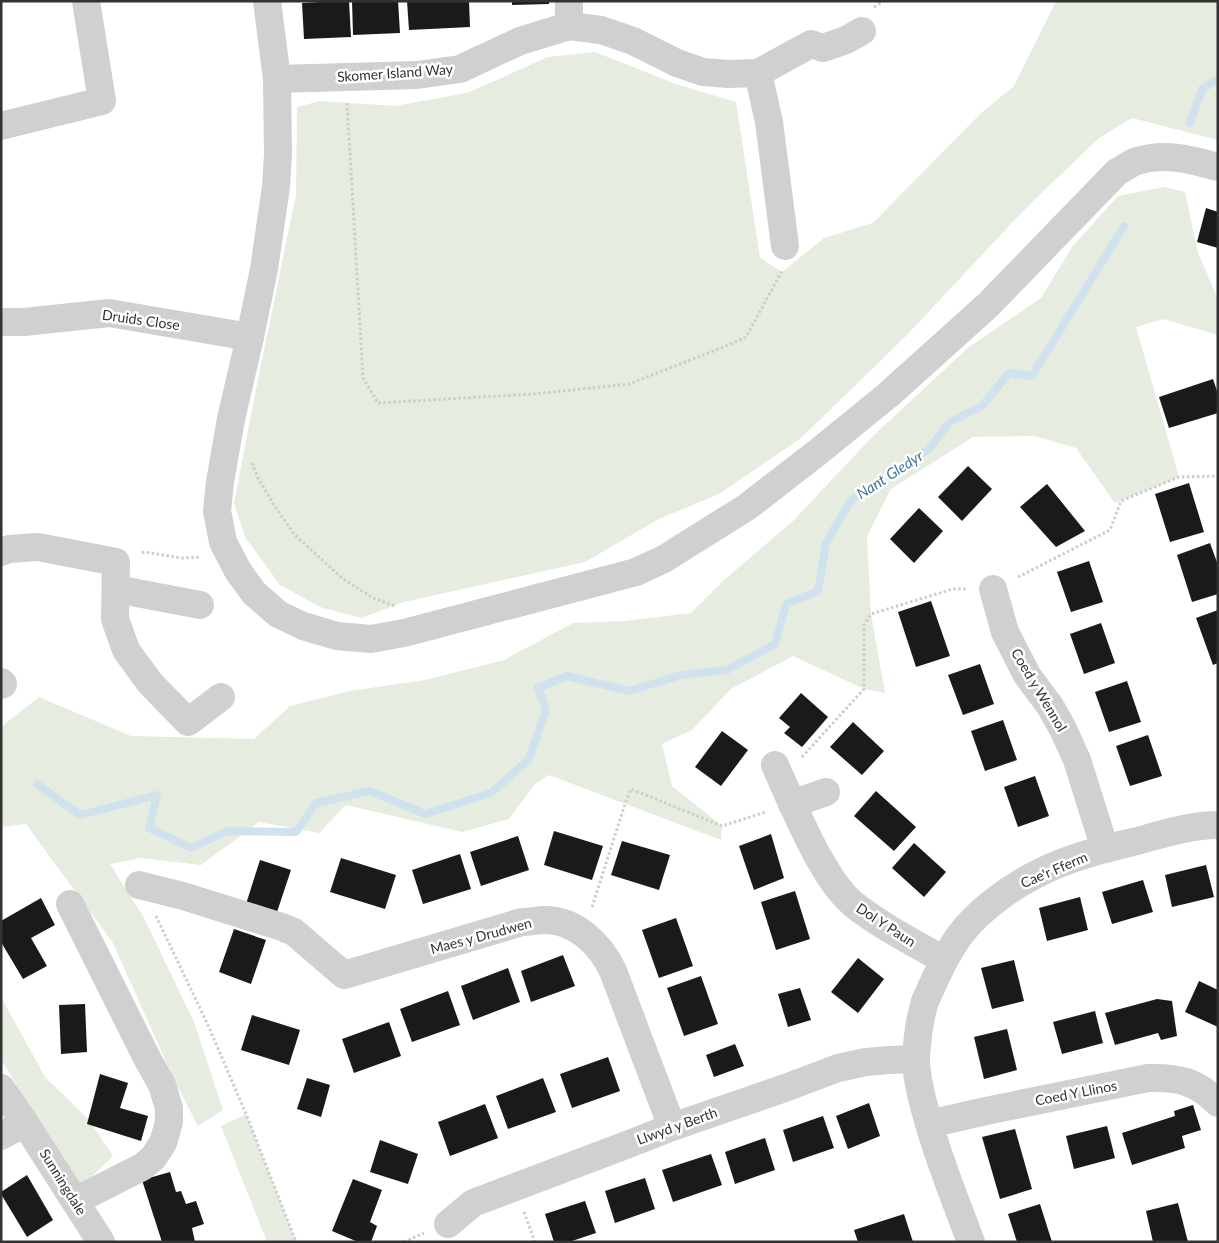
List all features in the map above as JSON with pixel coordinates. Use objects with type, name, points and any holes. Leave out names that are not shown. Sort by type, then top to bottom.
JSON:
[{"type":"street","points":[[1,126],[102,101],[86,1]]},
{"type":"street","points":[[267,1],[277,80],[278,154],[276,187],[265,260],[231,419],[220,482],[218,512],[223,542],[238,571],[254,593],[278,614],[303,626],[337,636],[371,638],[404,633],[636,572],[664,559],[747,507],[888,394],[988,305],[1117,172],[1133,163],[1158,157],[1184,158],[1218,168]]},
{"type":"street","points":[[569,14],[602,30],[633,40],[676,63],[703,72],[728,74],[758,73],[811,44],[823,48],[846,40],[862,31]]},
{"type":"street","name":"Skomer Island Way","points":[[277,80],[417,75],[460,69],[520,41],[569,14]]},
{"type":"street","points":[[758,73],[768,122],[785,246]]},
{"type":"street","name":"Druids Close","points":[[1,322],[24,322],[109,313],[250,337]]},
{"type":"street","points":[[1,552],[9,549],[38,547],[116,562],[115,618],[126,650],[150,683],[188,722],[221,697]]},
{"type":"street","name":"Coed y Wennol","points":[[993,588],[1006,632],[1014,649],[1027,675],[1059,721],[1077,760],[1105,849]]},
{"type":"street","points":[[116,589],[200,605]]},
{"type":"street","name":"Dol Y Paun","points":[[778,772],[809,839],[831,880],[852,903],[878,921],[944,960]]},
{"type":"street","points":[[792,804],[826,792]]},
{"type":"street","name":"Cae'r Fferm","points":[[971,1242],[929,1124],[920,1089],[916,1059],[918,1030],[924,1005],[944,960],[960,934],[981,914],[1010,889],[1034,875],[1064,862],[1105,849],[1183,829],[1218,825]]},
{"type":"street","name":"Maes y Drudwen","points":[[139,885],[183,896],[294,932],[344,975],[522,922],[547,920],[567,924],[584,934],[608,960],[672,1126]]},
{"type":"street","points":[[70,904],[162,1085],[169,1108],[169,1122],[163,1143],[153,1158],[142,1167],[75,1201]]},
{"type":"street","name":"Llwyd y Berth","points":[[448,1224],[473,1203],[672,1126],[786,1088],[838,1068],[866,1062],[916,1059]]},
{"type":"street","name":"Coed Y Llinos","points":[[929,1124],[1148,1078],[1167,1078],[1189,1082],[1210,1094],[1218,1103]]},
{"type":"street","name":"Sunningdale","points":[[1,1088],[101,1242]]},
{"type":"street","points":[[1,1136],[25,1123]]},
{"type":"path","points":[[346,77],[363,378],[378,403],[534,394],[630,384],[746,337],[782,272],[785,246]]},
{"type":"path","points":[[252,462],[258,478],[294,534],[343,579],[373,598],[397,607]]},
{"type":"path","points":[[778,772],[864,689],[864,625],[870,614],[953,589],[993,588],[1033,570],[1110,530],[1120,502],[1180,477],[1218,476]]},
{"type":"path","points":[[116,562],[144,552],[182,558],[197,558],[227,550]]},
{"type":"path","points":[[584,934],[625,804],[632,789],[722,826],[792,804]]},
{"type":"path","points":[[139,885],[208,1025],[246,1114],[296,1242]]},
{"type":"shaded area","points":[[1056,1],[1218,1],[1218,140],[1132,118],[1099,138],[1027,207],[904,338],[801,438],[719,494],[659,519],[585,562],[404,602],[361,618],[320,607],[280,585],[245,537],[234,503],[296,195],[297,107],[320,101],[395,106],[467,93],[548,57],[595,52],[676,84],[736,102],[760,258],[782,272],[824,238],[873,223],[980,114],[1014,86]]},
{"type":"shaded area","points":[[1164,187],[1185,192],[1198,253],[1218,299],[1218,335],[1163,319],[1136,327],[1179,477],[1115,503],[1076,448],[1035,436],[973,437],[891,489],[867,536],[871,614],[885,693],[864,689],[793,656],[731,689],[692,730],[662,744],[672,786],[722,826],[721,840],[549,775],[535,784],[509,819],[462,832],[346,805],[319,833],[259,822],[201,865],[141,858],[110,864],[144,918],[194,1022],[223,1110],[198,1126],[176,1084],[113,943],[26,824],[1,827],[1,727],[39,697],[131,736],[254,739],[290,706],[350,691],[425,680],[504,660],[573,623],[625,621],[691,613],[723,581],[793,521],[874,435],[969,347],[1041,298],[1072,247],[1118,196]]},
{"type":"shaded area","points":[[1,997],[45,1077],[89,1120],[113,1156],[79,1189],[1,1059]]},
{"type":"shaded area","points":[[246,1114],[296,1242],[267,1242],[221,1126]]},
{"type":"building","points":[[349,1],[351,37],[304,39],[302,3]]},
{"type":"building","points":[[352,1],[398,1],[400,33],[353,35]]},
{"type":"building","points":[[407,1],[469,1],[470,27],[409,30]]},
{"type":"building","points":[[512,1],[549,1],[549,4],[512,5]]},
{"type":"building","points":[[1206,208],[1218,212],[1218,248],[1197,242]]},
{"type":"building","points":[[1213,379],[1218,394],[1218,413],[1169,428],[1159,397]]},
{"type":"building","points":[[968,466],[992,489],[962,521],[938,497]]},
{"type":"building","points":[[1189,483],[1204,532],[1170,542],[1155,494]]},
{"type":"building","points":[[1047,484],[1085,531],[1056,547],[1020,507]]},
{"type":"building","points":[[919,508],[943,531],[914,563],[890,539]]},
{"type":"building","points":[[1210,543],[1218,565],[1218,594],[1192,602],[1177,555]]},
{"type":"building","points":[[1089,561],[1103,602],[1071,612],[1057,572]]},
{"type":"building","points":[[931,601],[950,656],[916,667],[898,612]]},
{"type":"building","points":[[1218,610],[1218,663],[1213,665],[1196,618]]},
{"type":"building","points":[[1101,623],[1115,663],[1084,674],[1070,634]]},
{"type":"building","points":[[980,664],[994,704],[963,715],[948,675]]},
{"type":"building","points":[[1127,681],[1141,722],[1109,732],[1095,692]]},
{"type":"building","points":[[801,693],[828,717],[802,747],[784,733],[790,727],[779,718]]},
{"type":"building","points":[[1003,720],[1017,760],[985,771],[971,731]]},
{"type":"building","points":[[853,722],[884,751],[862,775],[830,747]]},
{"type":"building","points":[[722,731],[748,750],[721,786],[695,767]]},
{"type":"building","points":[[1148,735],[1162,776],[1130,786],[1116,746]]},
{"type":"building","points":[[1035,776],[1049,816],[1018,827],[1004,787]]},
{"type":"building","points":[[876,791],[916,827],[894,851],[854,816]]},
{"type":"building","points":[[554,831],[603,846],[592,880],[544,865]]},
{"type":"building","points":[[771,834],[784,878],[754,890],[739,846]]},
{"type":"building","points":[[518,836],[529,870],[481,886],[470,852]]},
{"type":"building","points":[[622,841],[670,855],[659,890],[611,875]]},
{"type":"building","points":[[914,843],[946,872],[924,897],[892,868]]},
{"type":"building","points":[[460,854],[471,889],[423,904],[412,870]]},
{"type":"building","points":[[341,858],[396,875],[385,909],[330,892]]},
{"type":"building","points":[[260,860],[291,870],[277,912],[246,904]]},
{"type":"building","points":[[1206,865],[1214,897],[1172,907],[1165,875]]},
{"type":"building","points":[[1143,880],[1153,912],[1112,924],[1102,892]]},
{"type":"building","points":[[795,891],[810,939],[776,950],[761,902]]},
{"type":"building","points":[[1080,897],[1088,930],[1047,941],[1039,908]]},
{"type":"building","points":[[41,898],[55,925],[31,938],[47,966],[23,979],[1,942],[1,921]]},
{"type":"building","points":[[676,918],[693,966],[659,978],[642,930]]},
{"type":"building","points":[[234,929],[266,940],[251,984],[219,972]]},
{"type":"building","points":[[563,955],[575,986],[531,1002],[521,971]]},
{"type":"building","points":[[858,958],[884,979],[858,1013],[831,992]]},
{"type":"building","points":[[1014,960],[1024,1001],[992,1009],[981,968]]},
{"type":"building","points":[[508,968],[520,1002],[473,1020],[461,986]]},
{"type":"building","points":[[701,976],[718,1024],[684,1036],[667,988]]},
{"type":"building","points":[[1199,981],[1218,990],[1218,1027],[1185,1012]]},
{"type":"building","points":[[800,988],[811,1020],[788,1027],[778,994]]},
{"type":"building","points":[[448,991],[460,1025],[412,1042],[400,1009]]},
{"type":"building","points":[[1157,999],[1172,1001],[1177,1036],[1161,1040],[1158,1033],[1115,1045],[1105,1013]]},
{"type":"building","points":[[85,1004],[87,1052],[61,1054],[59,1005]]},
{"type":"building","points":[[1095,1011],[1103,1043],[1062,1054],[1053,1022]]},
{"type":"building","points":[[252,1015],[300,1030],[289,1065],[241,1050]]},
{"type":"building","points":[[389,1022],[401,1056],[354,1073],[342,1039]]},
{"type":"building","points":[[1007,1029],[1017,1070],[984,1079],[974,1037]]},
{"type":"building","points":[[735,1044],[744,1066],[714,1077],[706,1055]]},
{"type":"building","points":[[608,1057],[620,1091],[572,1108],[560,1074]]},
{"type":"building","points":[[100,1074],[128,1083],[120,1108],[148,1116],[141,1141],[87,1124]]},
{"type":"building","points":[[307,1078],[330,1085],[321,1117],[297,1109]]},
{"type":"building","points":[[543,1078],[556,1112],[508,1129],[496,1096]]},
{"type":"building","points":[[869,1103],[880,1136],[848,1149],[836,1116]]},
{"type":"building","points":[[485,1104],[498,1138],[450,1156],[438,1122]]},
{"type":"building","points":[[1193,1105],[1201,1130],[1182,1136],[1185,1148],[1132,1165],[1122,1133],[1175,1116],[1174,1111]]},
{"type":"building","points":[[823,1116],[834,1148],[793,1162],[783,1130]]},
{"type":"building","points":[[1107,1126],[1115,1158],[1074,1169],[1066,1136]]},
{"type":"building","points":[[1015,1129],[1032,1189],[1000,1199],[982,1137]]},
{"type":"building","points":[[765,1138],[775,1170],[735,1184],[725,1152]]},
{"type":"building","points":[[380,1140],[418,1154],[408,1184],[370,1172]]},
{"type":"building","points":[[711,1154],[722,1185],[673,1202],[662,1170]]},
{"type":"building","points":[[170,1172],[176,1192],[181,1191],[186,1204],[196,1201],[204,1224],[192,1228],[195,1242],[162,1242],[142,1180]]},
{"type":"building","points":[[27,1175],[53,1220],[27,1237],[1,1192]]},
{"type":"building","points":[[645,1178],[655,1209],[615,1223],[605,1191]]},
{"type":"building","points":[[353,1179],[382,1190],[370,1222],[377,1226],[371,1242],[358,1242],[332,1231]]},
{"type":"building","points":[[585,1201],[596,1233],[569,1242],[554,1242],[545,1214]]},
{"type":"building","points":[[1178,1203],[1188,1242],[1153,1242],[1146,1211]]},
{"type":"building","points":[[1040,1204],[1052,1242],[1017,1242],[1008,1214]]},
{"type":"building","points":[[904,1214],[913,1242],[858,1242],[854,1230]]},
{"type":"waterway","name":"Nant Gledyr","points":[[1190,123],[1202,89],[1218,79]]},
{"type":"waterway","name":"Nant Gledyr","points":[[37,784],[80,815],[157,795],[149,828],[191,848],[227,831],[296,832],[316,803],[370,791],[425,814],[491,793],[529,759],[546,710],[538,688],[567,676],[629,691],[681,675],[727,670],[775,644],[786,604],[818,591],[826,543],[851,500],[929,449],[950,422],[982,406],[1009,373],[1032,376],[1124,226]]}]
